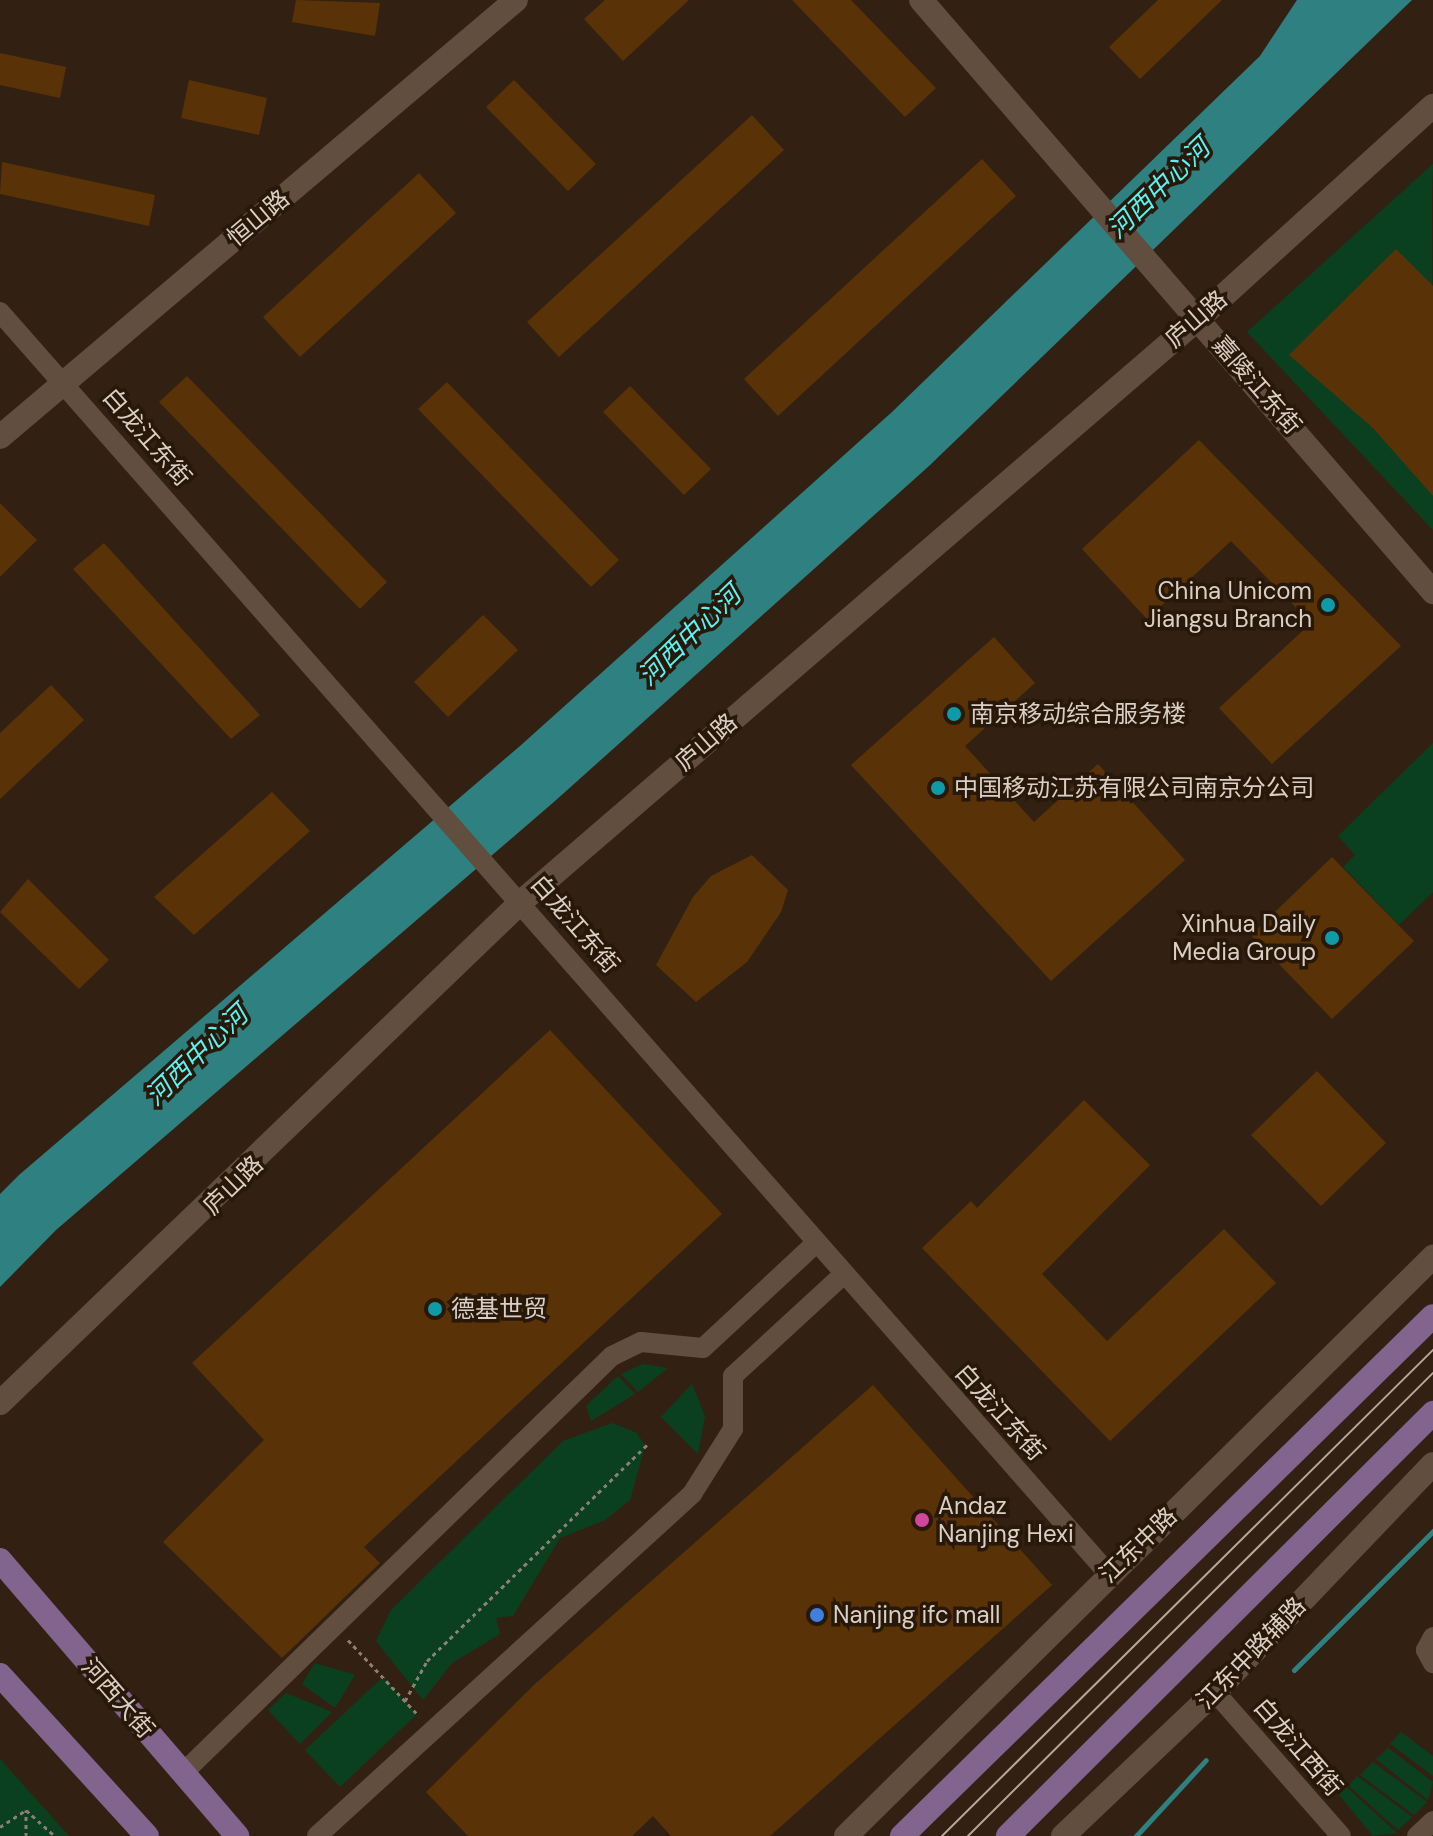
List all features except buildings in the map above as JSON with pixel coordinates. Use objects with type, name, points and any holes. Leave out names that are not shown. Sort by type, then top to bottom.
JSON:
[{"type":"main road","name":"恒山路","points":[[0,437],[516,0]]},
{"type":"main road","name":"嘉陵江东街","points":[[921,0],[1148,257],[1433,592]]},
{"type":"main road","name":"庐山路","points":[[0,1403],[521,902],[1199,318],[1433,106]]},
{"type":"main road","name":"江东中路","points":[[846,1836],[1108,1573],[1433,1257]]},
{"type":"main road","name":"江东中路","points":[[902,1836],[1433,1316]]},
{"type":"main road","points":[[1008,1836],[1433,1413]]},
{"type":"main road","name":"江东中路辅路","points":[[1063,1836],[1215,1692],[1433,1464]]},
{"type":"main road","name":"河西大街","points":[[0,1560],[237,1836]]},
{"type":"main road","points":[[0,1675],[147,1836]]},
{"type":"street","name":"白龙江东街","points":[[0,312],[1108,1573]]},
{"type":"street","points":[[183,1773],[612,1356],[641,1342],[703,1348],[816,1243]]},
{"type":"street","points":[[317,1836],[692,1494],[733,1429],[733,1376],[843,1275]]},
{"type":"street","points":[[1433,1637],[1426,1650],[1433,1663]]},
{"type":"street","name":"白龙江西街","points":[[1215,1692],[1341,1836]]},
{"type":"street","points":[[1417,1836],[1433,1821]]},
{"type":"path","points":[[405,1701],[427,1661],[649,1443]]},
{"type":"path","points":[[334,1625],[433,1730]]},
{"type":"path","points":[[0,1827],[26,1810]]},
{"type":"path","points":[[26,1810],[26,1836]]},
{"type":"path","points":[[26,1810],[55,1836]]},
{"type":"green space","points":[[1433,164],[1432,191],[1433,530],[1247,332]]},
{"type":"green space","points":[[1433,743],[1433,892],[1399,925],[1343,867],[1355,855],[1338,836]]},
{"type":"green space","points":[[643,1364],[668,1368],[638,1392],[621,1374]]},
{"type":"green space","points":[[618,1376],[635,1394],[591,1421],[586,1406]]},
{"type":"green space","points":[[692,1384],[705,1416],[698,1454],[661,1417]]},
{"type":"green space","points":[[612,1423],[637,1433],[645,1446],[630,1500],[605,1520],[560,1538],[513,1616],[496,1618],[500,1634],[452,1663],[423,1700],[376,1641],[391,1610],[563,1441]]},
{"type":"green space","points":[[315,1663],[355,1675],[335,1708],[302,1684]]},
{"type":"green space","points":[[383,1677],[417,1714],[340,1787],[305,1750]]},
{"type":"green space","points":[[286,1693],[332,1712],[300,1744],[268,1710]]},
{"type":"green space","points":[[1401,1732],[1433,1756],[1433,1776],[1390,1744]]},
{"type":"green space","points":[[1388,1748],[1433,1782],[1428,1800],[1376,1759]]},
{"type":"green space","points":[[0,1759],[69,1836],[0,1836]]},
{"type":"green space","points":[[1373,1762],[1427,1802],[1414,1815],[1360,1775]]},
{"type":"green space","points":[[1357,1776],[1412,1817],[1398,1830],[1349,1786]]},
{"type":"green space","points":[[1343,1784],[1397,1833],[1373,1836],[1335,1790]]},
{"type":"water","name":"河西中心河","points":[[1297,0],[1412,0],[929,466],[555,801],[56,1230],[0,1287],[0,1194],[19,1175],[520,746],[892,412],[1260,56]]},
{"type":"waterway","points":[[1294,1670],[1433,1531]]},
{"type":"waterway","points":[[1136,1836],[1206,1760]]},
{"type":"tram line","points":[[942,1836],[1433,1350]]},
{"type":"tram line","points":[[968,1836],[1433,1373]]},
{"type":"place","name":"China Unicom Jiangsu Branch","points":[[1328,605]]},
{"type":"place","name":"南京移动综合服务楼","points":[[954,714]]},
{"type":"place","name":"中国移动江苏有限公司南京分公司","points":[[938,788]]},
{"type":"place","name":"Xinhua Daily Media Group","points":[[1332,938]]},
{"type":"place","name":"德基世贸","points":[[435,1309]]},
{"type":"place","name":"Andaz Nanjing Hexi","points":[[922,1520]]},
{"type":"place","name":"Nanjing ifc mall","points":[[817,1615]]}]
